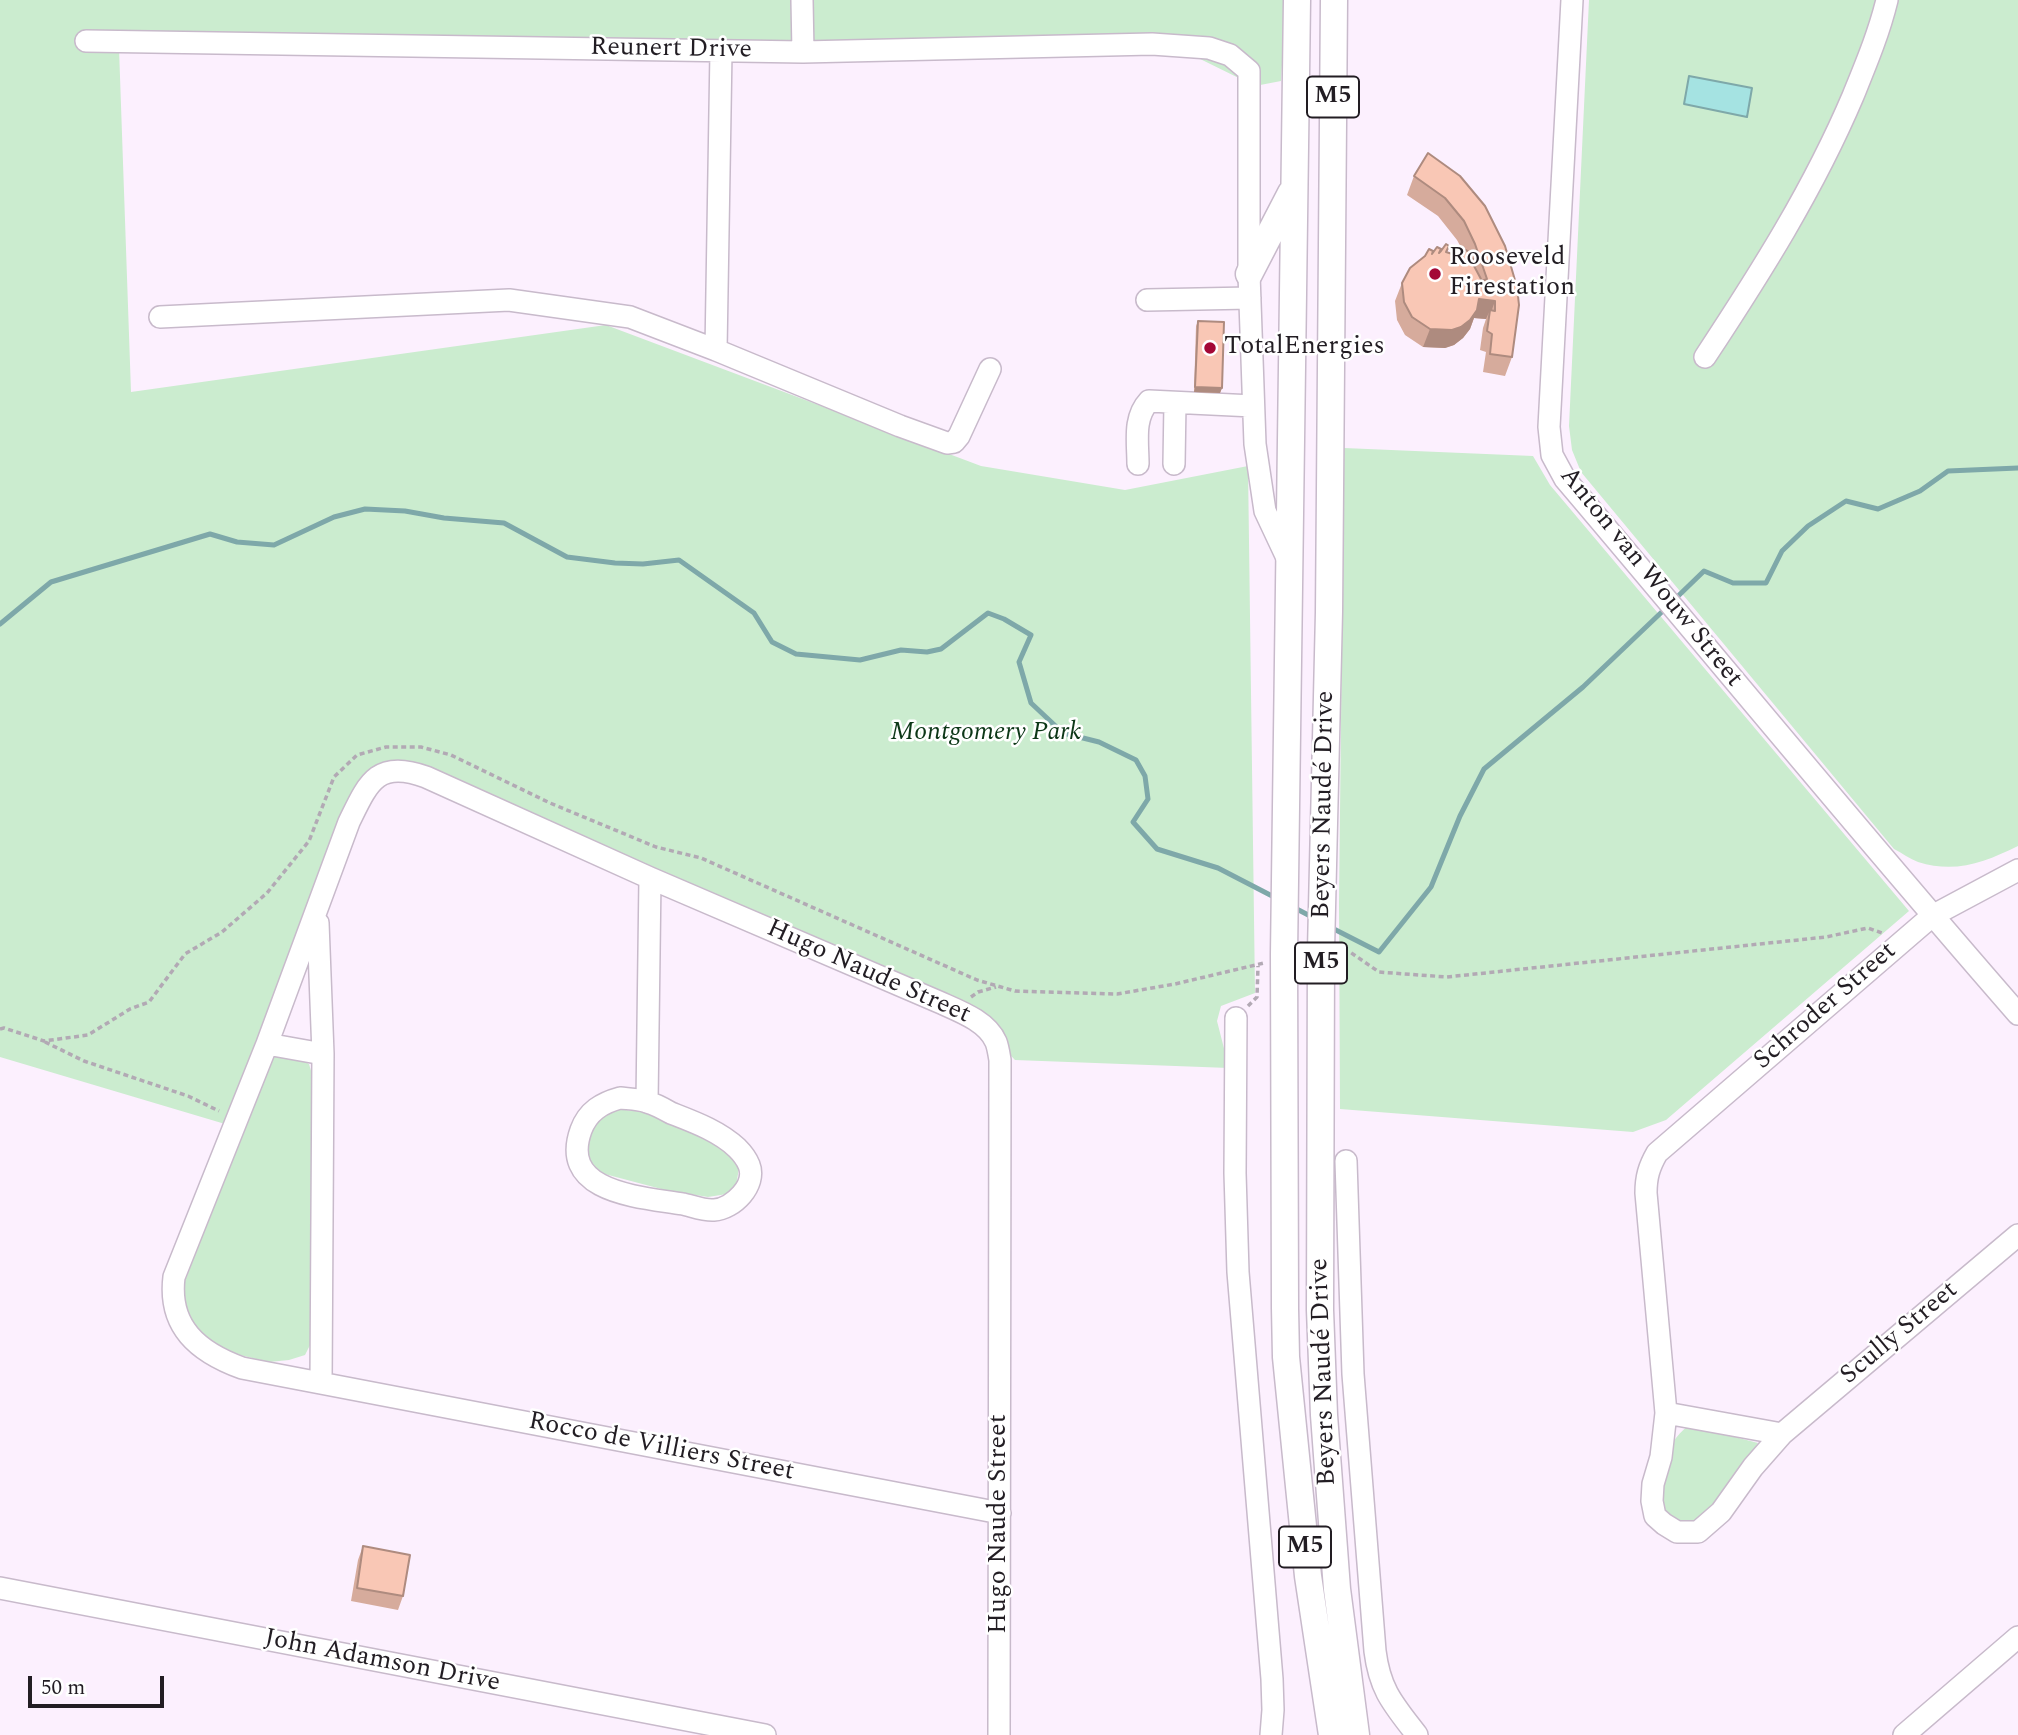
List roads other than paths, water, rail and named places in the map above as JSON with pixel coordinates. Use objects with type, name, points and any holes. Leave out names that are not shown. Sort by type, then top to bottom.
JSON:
[{"type":"main road","name":"Beyers Naudé Drive","points":[[1297,0],[1284,954],[1286,1357],[1308,1576],[1332,1735]]},
{"type":"main road","name":"Beyers Naudé Drive","points":[[1334,0],[1329,612],[1321,950],[1320,1310],[1324,1415],[1337,1589],[1356,1735]]},
{"type":"main road","points":[[1250,286],[1294,188]]},
{"type":"main road","points":[[1292,302],[1332,302]]},
{"type":"main road","points":[[1292,441],[1331,442]]},
{"type":"street","points":[[802,0],[803,52]]},
{"type":"street","name":"Anton van Wouw Street","points":[[1572,0],[1549,427],[1552,455],[1565,479],[1676,613],[2018,1014]]},
{"type":"street","points":[[1705,357],[1802,202],[1845,114],[1873,48],[1887,0]]},
{"type":"street","name":"Reunert Drive","points":[[86,41],[803,52],[1152,44],[1209,48],[1230,55],[1248,71]]},
{"type":"street","points":[[716,350],[721,51]]},
{"type":"street","name":"Beyers Naudé Drive","points":[[1248,71],[1255,444],[1265,511],[1290,563]]},
{"type":"street","points":[[1147,300],[1250,286]]},
{"type":"street","points":[[160,317],[509,300],[630,317],[947,443],[954,442],[960,436],[990,369]]},
{"type":"street","points":[[1138,464],[1138,419],[1149,401],[1253,406]]},
{"type":"street","points":[[1174,464],[1175,402]]},
{"type":"street","name":"Hugo Naude Street","points":[[349,822],[362,796],[379,776],[389,771],[410,771],[956,1010],[979,1022],[989,1031],[996,1042],[1000,1060],[999,1735]]},
{"type":"street","name":"Rocco de Villiers Street","points":[[349,822],[267,1044],[174,1278],[172,1296],[175,1308],[184,1328],[197,1344],[219,1359],[242,1367],[1000,1513]]},
{"type":"street","name":"Schroder Street","points":[[1650,1165],[1657,1153],[1932,916],[2018,870]]},
{"type":"street","points":[[647,1102],[650,878]]},
{"type":"street","name":"Rocco de Villiers Street","points":[[317,911],[323,1054],[321,1383]]},
{"type":"street","points":[[1236,1018],[1235,1173],[1238,1272],[1272,1679],[1271,1735]]},
{"type":"street","points":[[267,1044],[323,1054]]},
{"type":"street","points":[[621,1098],[647,1102],[725,1138],[739,1150],[750,1166],[750,1176],[744,1193],[732,1205],[714,1210],[619,1193],[590,1178],[580,1164],[577,1154],[577,1140],[582,1125],[590,1114],[597,1107],[621,1098]]},
{"type":"street","name":"Beyers Naudé Drive","points":[[1346,1161],[1353,1374],[1376,1662],[1383,1688],[1417,1735]]},
{"type":"street","name":"Scully Street","points":[[1650,1165],[1646,1193],[1666,1413],[1652,1501],[1655,1516],[1677,1532],[1698,1532],[1711,1522],[1782,1434],[2018,1235]]},
{"type":"street","points":[[1666,1413],[1782,1434]]},
{"type":"street","name":"John Adamson Drive","points":[[0,1588],[765,1735]]},
{"type":"street","points":[[1904,1735],[1922,1728],[2018,1637]]},
{"type":"waterway","points":[[1674,600],[1704,571],[1733,583],[1766,583],[1782,551],[1808,526],[1846,501],[1878,509],[1920,491],[1948,471],[2018,468]]},
{"type":"waterway","points":[[0,624],[51,582],[210,534],[237,542],[274,545],[334,517],[365,509],[504,523],[567,557],[643,564],[679,560],[754,613],[772,642],[796,654],[860,660],[901,650],[927,652],[941,649],[988,613],[1031,635],[1019,662],[1031,703],[1063,733],[1099,742],[1136,760],[1145,776],[1148,799],[1133,822],[1157,849],[1218,868],[1276,898]]},
{"type":"waterway","points":[[1328,926],[1379,952],[1431,887],[1460,816],[1484,769],[1583,687],[1667,607]]},
{"type":"waterway","points":[[1291,906],[1314,918]]},
{"type":"place","name":"Rooseveld Firestation","points":[[1435,274]]},
{"type":"place","name":"TotalEnergies","points":[[1210,348]]},
{"type":"park label","name":"Montgomery Park","points":[[986,734]]}]
